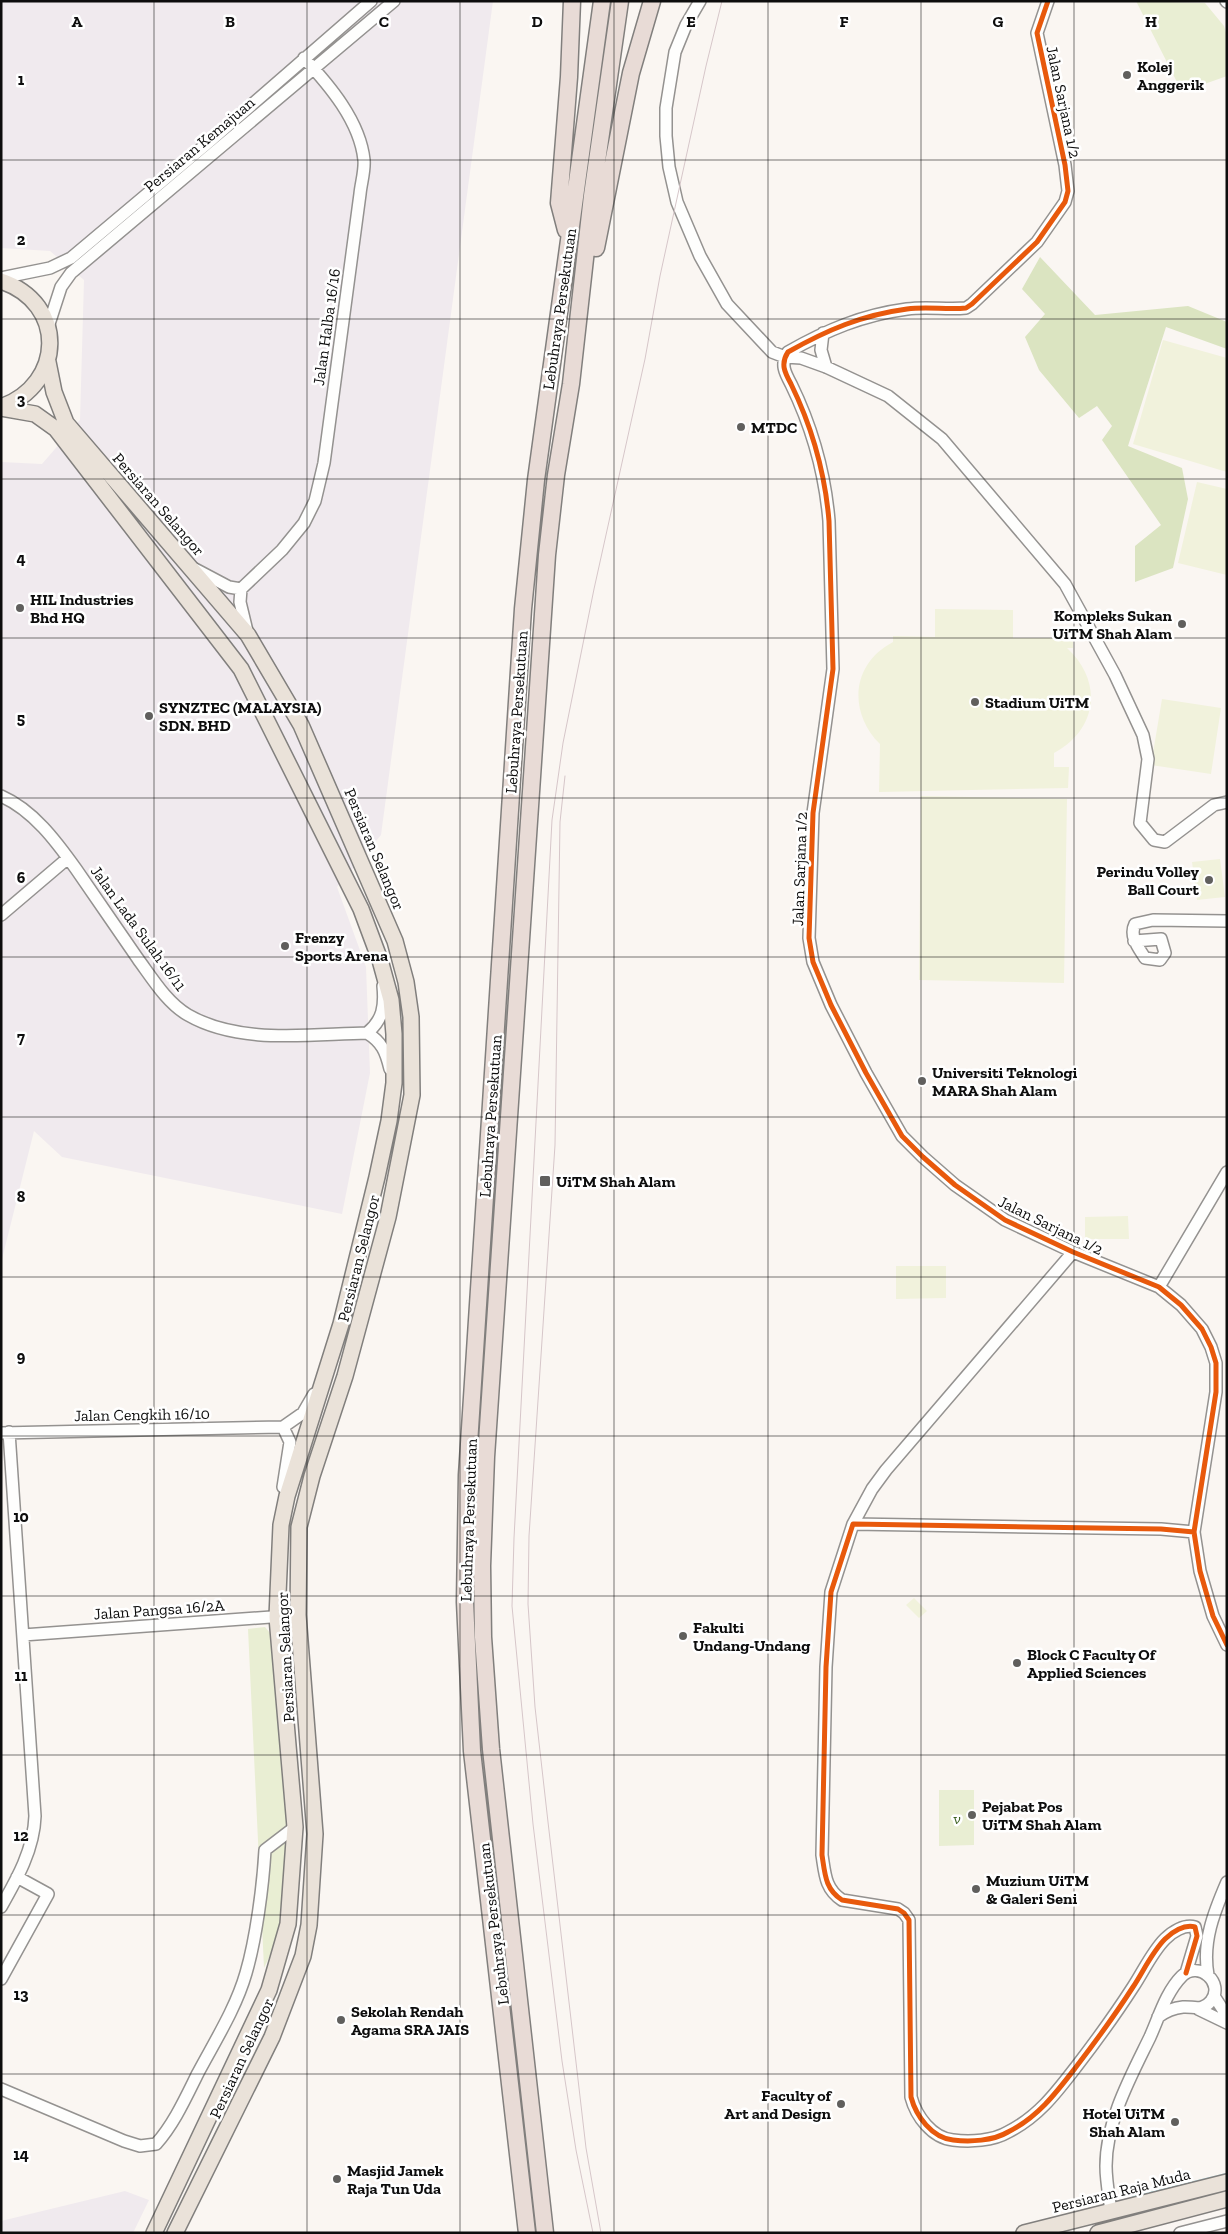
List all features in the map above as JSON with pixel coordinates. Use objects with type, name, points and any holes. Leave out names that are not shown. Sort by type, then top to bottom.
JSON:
[{"type":"highway","points":[[568,237],[559,203],[569,77],[572,1]]},
{"type":"highway","name":"Lebuhraya Persekutuan","points":[[527,2233],[472,1751],[465,1583],[467,1475],[523,608],[536,480],[602,1]]},
{"type":"highway","name":"Lebuhraya Persekutuan","points":[[546,2233],[491,1749],[483,1637],[482,1566],[486,1457],[544,582],[556,475],[572,384],[592,196],[620,1]]},
{"type":"highway","points":[[572,384],[631,73],[652,1]]},
{"type":"main road","points":[[1,280],[14,285],[30,296],[41,310],[48,327],[50,345],[48,362],[41,378],[30,392],[15,402],[1,408]]},
{"type":"main road","name":"Persiaran Selangor","points":[[48,362],[54,392],[66,424],[248,635],[301,724],[395,941],[406,982],[412,1034],[412,1095],[388,1217],[368,1285],[346,1376],[303,1504],[298,1538],[298,1615],[315,1834],[308,1933],[294,1984],[272,2037],[175,2233]]},
{"type":"main road","name":"Persiaran Selangor","points":[[1,408],[35,414],[56,429],[241,670],[361,910],[380,960],[391,1000],[394,1034],[394,1082],[389,1121],[374,1190],[330,1362],[287,1496],[281,1525],[277,1617],[295,1827],[288,1924],[269,1990],[154,2233]]},
{"type":"main road","name":"Persiaran Raja Muda","points":[[1027,2232],[1227,2182]]},
{"type":"main road","points":[[1098,2233],[1227,2199]]},
{"type":"street","name":"Persiaran Kemajuan","points":[[1,280],[50,268],[71,258],[209,142],[370,1]]},
{"type":"street","name":"Persiaran Kemajuan","points":[[48,327],[61,287],[71,273],[394,1]]},
{"type":"street","points":[[700,1],[686,25],[675,52],[669,82],[666,136],[669,167],[677,202],[700,256],[727,304],[772,352],[785,357],[802,358],[826,367],[888,396],[942,440],[1065,584],[1115,675],[1143,735],[1148,759],[1140,823],[1154,840],[1165,842],[1214,805],[1227,802]]},
{"type":"street","name":"Jalan Sarjana 1/2","points":[[1048,1],[1037,33],[1065,164],[1068,191],[1060,211],[1037,242],[966,308],[909,309],[883,313],[824,332],[788,352],[785,357],[784,371],[800,404],[817,454],[827,496],[829,521],[833,669],[813,813],[809,938],[813,962],[831,1005],[866,1073],[902,1136],[955,1185],[1005,1220],[1073,1252],[1159,1287],[1181,1305],[1199,1324],[1208,1338],[1216,1363],[1216,1405],[1194,1532],[1200,1571],[1213,1616],[1227,1645]]},
{"type":"street","name":"Jalan Halba 16/16","points":[[241,589],[282,550],[304,523],[315,502],[324,463],[364,160],[352,124],[341,104],[304,58]]},
{"type":"street","points":[[824,332],[821,350],[826,367]]},
{"type":"street","points":[[192,568],[215,581],[241,589],[242,617],[248,635]]},
{"type":"street","name":"Jalan Lada Sulah 16/11","points":[[1,796],[13,801],[41,825],[68,858],[158,986],[178,1008],[188,1015],[227,1030],[253,1034],[367,1033]]},
{"type":"street","points":[[1,915],[68,858]]},
{"type":"street","points":[[1134,941],[1133,928],[1136,924],[1143,921],[1227,921]]},
{"type":"street","points":[[380,960],[384,1009],[380,1021],[367,1033],[377,1039],[384,1049],[394,1082]]},
{"type":"street","points":[[1159,1287],[1226,1172],[1227,1160]]},
{"type":"street","points":[[1073,1252],[886,1470],[872,1489],[854,1524],[831,1592],[826,1667],[822,1855],[826,1883],[836,1896],[842,1900],[898,1909],[909,1920],[911,2097],[914,2111],[923,2122],[946,2140],[970,2142],[1007,2133],[1031,2118],[1060,2090],[1098,2039],[1163,1941],[1179,1929],[1190,1926],[1195,1927],[1197,1936],[1182,1978],[1178,1996],[1193,2008],[1227,2023]]},
{"type":"street","points":[[1216,1363],[1227,1358]]},
{"type":"street","points":[[281,1525],[282,1495],[290,1442],[282,1427],[303,1413],[330,1362]]},
{"type":"street","name":"Jalan Cengkih 16/10","points":[[5,1432],[282,1427]]},
{"type":"street","points":[[1,1907],[12,1889],[27,1856],[35,1827],[23,1635],[5,1432]]},
{"type":"street","points":[[854,1524],[1133,1528],[1194,1532]]},
{"type":"street","name":"Jalan Pangsa 16/2A","points":[[23,1635],[298,1615]]},
{"type":"street","points":[[1,2089],[124,2141],[140,2146],[156,2144],[164,2135],[181,2107],[235,2002],[246,1974],[255,1928],[266,1850],[295,1827]]},
{"type":"street","points":[[1,1979],[48,1894],[17,1877]]},
{"type":"street","points":[[1227,1882],[1212,1916],[1205,1961],[1208,1975],[1214,1985],[1214,1996],[1227,2016]]},
{"type":"street","points":[[1,1883],[12,1889]]},
{"type":"street","points":[[1111,2211],[1106,2164],[1112,2131],[1123,2096],[1158,2017],[1182,1978],[1198,1971],[1208,1975]]},
{"type":"street","points":[[1158,2017],[1169,2010],[1206,2006],[1214,1996]]},
{"type":"street","points":[[1180,2233],[1227,2221]]},
{"type":"shaded area","points":[[1,1],[493,1],[381,835],[337,887],[366,967],[370,1073],[342,1214],[62,1157],[34,1131],[1,1263],[1,462],[42,464],[80,420],[84,280],[50,251],[1,248]]},
{"type":"shaded area","points":[[125,2191],[149,2200],[133,2233],[1,2233],[1,2221]]},
{"type":"green space","points":[[1136,1],[1205,3],[1224,26],[1227,36],[1227,76],[1182,92]]},
{"type":"green space","points":[[1040,257],[1095,315],[1188,306],[1227,322],[1227,349],[1166,327],[1128,446],[1182,468],[1188,499],[1173,568],[1135,582],[1135,546],[1161,525],[1102,440],[1112,426],[1097,406],[1079,418],[1039,370],[1025,337],[1045,314],[1022,289]]},
{"type":"green space","points":[[1163,340],[1227,358],[1227,472],[1133,444]]},
{"type":"green space","points":[[1197,482],[1227,489],[1227,575],[1178,563]]},
{"type":"green space","name":"Stadium UiTM","points":[[935,609],[1013,610],[1013,638],[1073,638],[1073,648],[1067,648],[1079,661],[1087,676],[1090,690],[1090,705],[1087,719],[1079,732],[1054,753],[1054,767],[1069,767],[1068,788],[879,792],[880,744],[863,718],[859,703],[859,689],[862,676],[869,663],[879,651],[893,642],[893,636],[935,637]]},
{"type":"green space","points":[[1162,699],[1221,708],[1211,774],[1151,765]]},
{"type":"green space","points":[[921,796],[1067,799],[1064,983],[919,980]]},
{"type":"green space","name":"Perindu Volley Ball Court","points":[[1220,859],[1225,897],[1197,900],[1192,862]]},
{"type":"green space","points":[[1128,1216],[1129,1239],[1085,1239],[1085,1217]]},
{"type":"green space","points":[[896,1266],[946,1266],[946,1298],[896,1299]]},
{"type":"green space","points":[[914,1598],[927,1611],[919,1618],[906,1605]]},
{"type":"green space","points":[[265,1627],[270,1633],[291,1835],[286,1922],[264,1968],[248,1629]]},
{"type":"green space","name":"v","points":[[939,1790],[974,1790],[974,1845],[939,1846]]},
{"type":"waterway","points":[[1133,2197],[1227,2174]]},
{"type":"tram line","points":[[593,2233],[576,2150],[562,2061],[533,1824],[512,1606],[552,820],[563,743],[594,589],[645,359],[660,276],[722,1]]},
{"type":"tram line","points":[[565,776],[560,822],[555,1145],[529,1536],[528,1604],[535,1707],[548,1822],[586,2148],[601,2233]]},
{"type":"cycle path","points":[[1048,1],[1037,33],[1065,165],[1068,191],[1065,202],[1037,242],[966,308],[914,308],[860,319],[802,344],[788,352],[784,361],[785,372],[805,417],[821,468],[829,521],[833,669],[813,813],[809,938],[813,962],[831,1005],[866,1073],[902,1136],[923,1157],[955,1185],[1005,1220],[1073,1252],[1159,1287],[1181,1305],[1202,1329],[1216,1363],[1216,1392],[1194,1532],[1200,1571],[1213,1616],[1227,1645]]},
{"type":"cycle path","points":[[1186,1973],[1197,1936],[1195,1927],[1191,1926],[1175,1931],[1160,1944],[1098,2038],[1061,2086],[1037,2112],[1019,2126],[1002,2135],[988,2139],[960,2141],[945,2138],[932,2131],[926,2125],[913,2104],[911,2097],[909,1920],[898,1909],[842,1900],[836,1896],[829,1886],[825,1875],[822,1855],[826,1667],[831,1592],[853,1524],[1161,1529],[1194,1532]]},
{"type":"place","name":"Kolej Anggerik","points":[[1127,75]]},
{"type":"place","name":"MTDC","points":[[741,427]]},
{"type":"place","name":"HIL Industries Bhd HQ","points":[[20,608]]},
{"type":"place","name":"Kompleks Sukan UiTM Shah Alam","points":[[1182,624]]},
{"type":"place","name":"Stadium UiTM","points":[[975,702]]},
{"type":"place","name":"SYNZTEC (MALAYSIA) SDN. BHD","points":[[149,716]]},
{"type":"place","name":"Perindu Volley Ball Court","points":[[1209,880]]},
{"type":"place","name":"Frenzy Sports Arena","points":[[285,946]]},
{"type":"place","name":"Universiti Teknologi MARA Shah Alam","points":[[922,1081]]},
{"type":"place","name":"UiTM Shah Alam","points":[[545,1181]]},
{"type":"place","name":"Fakulti Undang-Undang","points":[[683,1636]]},
{"type":"place","name":"Block C Faculty Of Applied Sciences","points":[[1017,1663]]},
{"type":"place","name":"Pejabat Pos UiTM Shah Alam","points":[[972,1815]]},
{"type":"place","name":"Muzium UiTM & Galeri Seni","points":[[976,1889]]},
{"type":"place","name":"Sekolah Rendah Agama SRA JAIS","points":[[341,2020]]},
{"type":"place","name":"Faculty of Art and Design","points":[[841,2104]]},
{"type":"place","name":"Hotel UiTM Shah Alam","points":[[1175,2122]]},
{"type":"place","name":"Masjid Jamek Raja Tun Uda","points":[[337,2179]]}]
